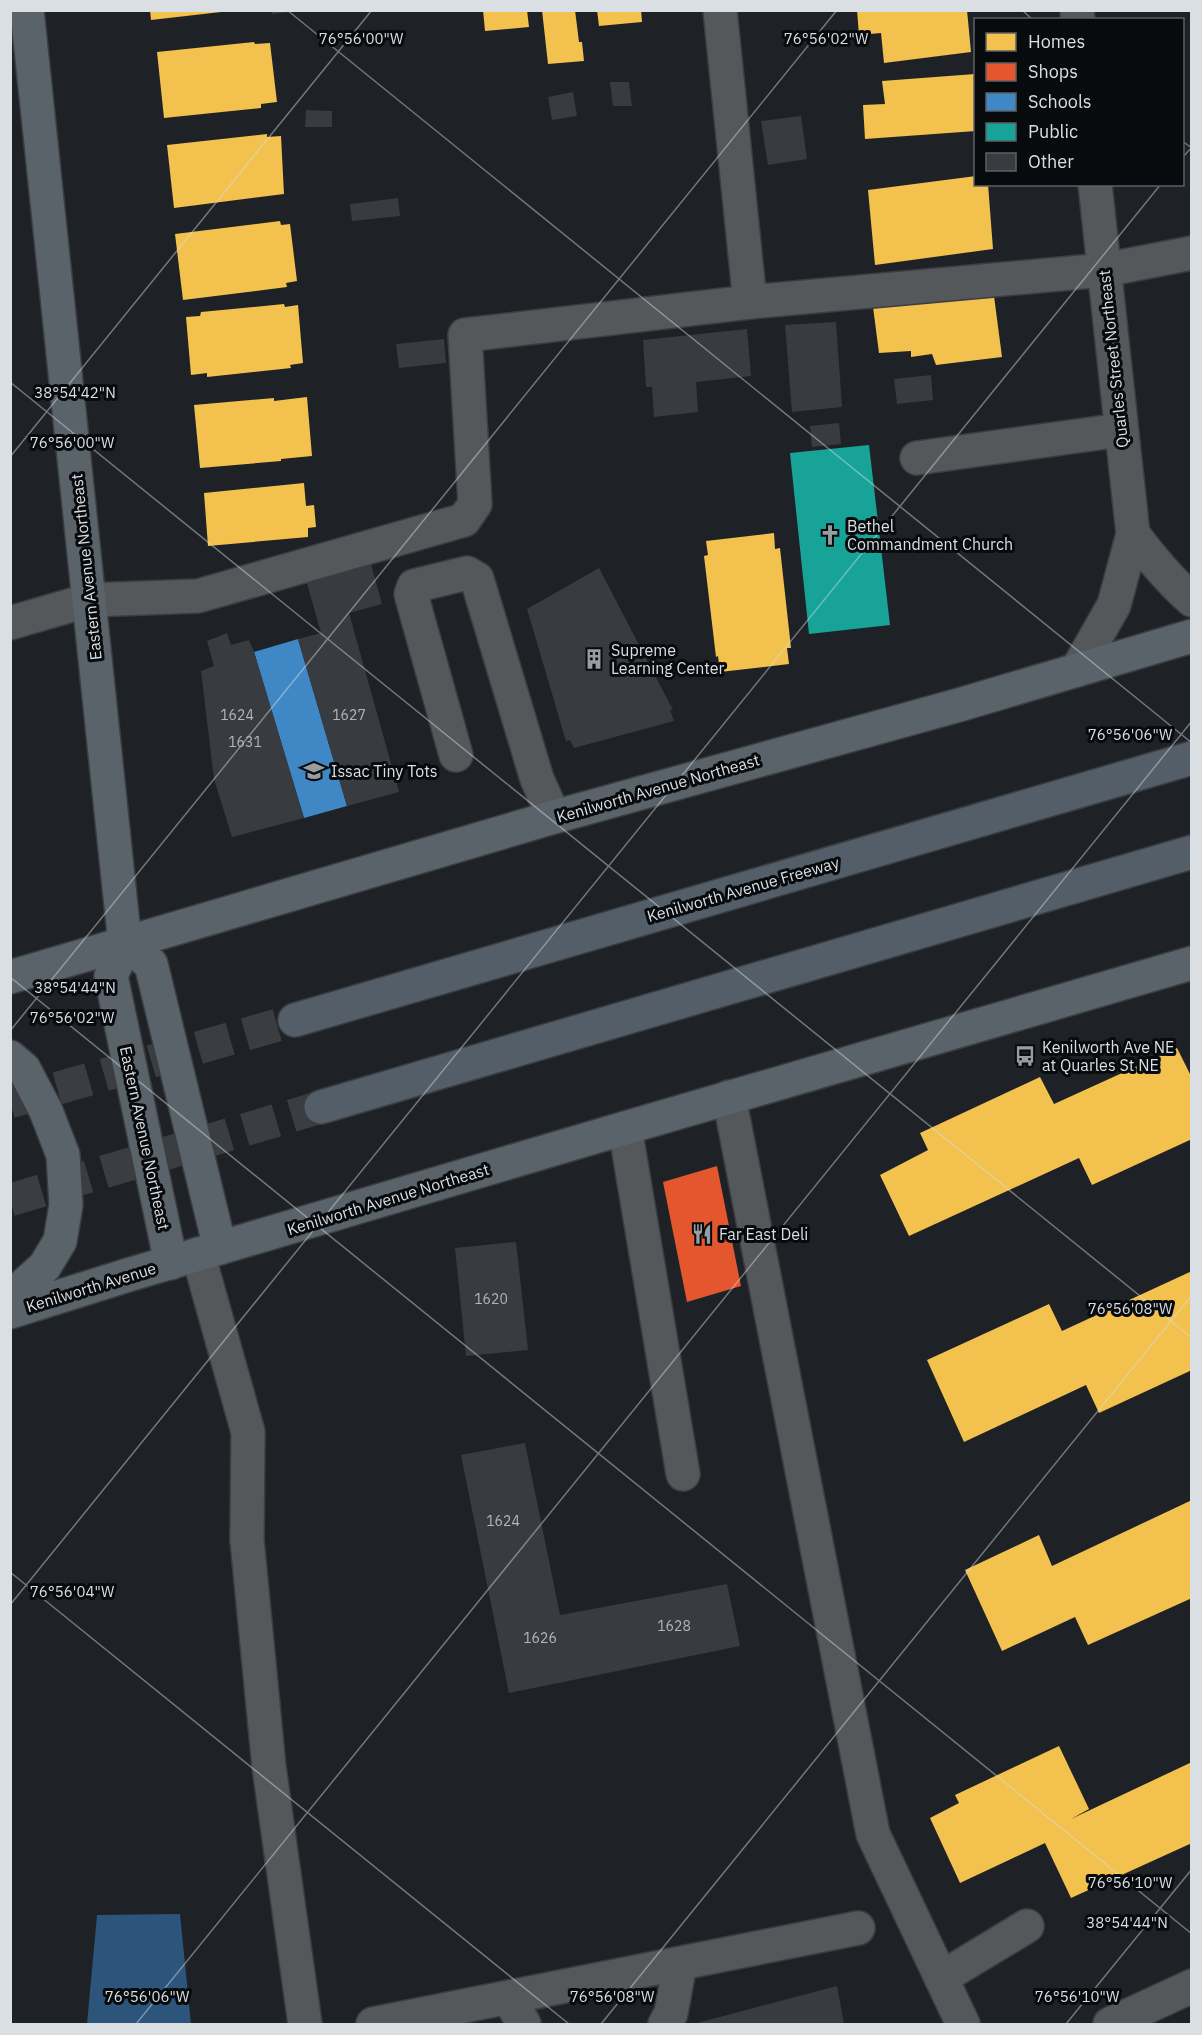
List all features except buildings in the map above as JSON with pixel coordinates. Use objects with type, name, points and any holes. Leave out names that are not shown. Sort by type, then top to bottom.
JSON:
[{"type":"highway","name":"Kenilworth Avenue Freeway","points":[[295,1020],[1191,758]]},
{"type":"highway","points":[[321,1107],[1191,852]]},
{"type":"main road","name":"Eastern Avenue Northeast","points":[[27,10],[125,944],[111,976],[196,1255]]},
{"type":"main road","name":"Kenilworth Avenue Northeast","points":[[125,944],[554,817],[1191,636]]},
{"type":"main road","points":[[10,977],[125,944],[151,964],[196,1255]]},
{"type":"main road","name":"Kenilworth Avenue Northeast","points":[[196,1255],[1191,963]]},
{"type":"main road","points":[[10,1057],[24,1069],[46,1110],[63,1155],[66,1205],[60,1241],[45,1266],[10,1298]]},
{"type":"main road","name":"Kenilworth Avenue","points":[[10,1312],[196,1255]]},
{"type":"street","points":[[720,10],[750,302]]},
{"type":"street","name":"Quarles Street Northeast","points":[[1077,670],[1114,605],[1133,534],[1095,186]]},
{"type":"street","points":[[10,623],[89,600],[198,596],[464,520],[475,504],[465,335],[750,302],[1104,270],[1191,253]]},
{"type":"street","points":[[917,458],[1121,430]]},
{"type":"street","name":"Quarles Street Northeast","points":[[1133,534],[1151,560],[1191,600]]},
{"type":"street","points":[[456,755],[411,594],[414,586],[467,573],[477,579],[537,779],[554,817]]},
{"type":"street","points":[[729,1097],[873,1834],[963,2025]]},
{"type":"street","points":[[625,1128],[683,1474]]},
{"type":"street","points":[[196,1255],[248,1432],[247,1540],[268,1767],[305,2025]]},
{"type":"street","points":[[941,1978],[1027,1926]]},
{"type":"street","points":[[373,2025],[516,2011],[680,1964],[858,1928]]},
{"type":"street","points":[[665,2025],[671,2013],[680,1964]]},
{"type":"street","points":[[1110,2025],[1191,1986]]},
{"type":"shaded area","points":[[180,1914],[191,2024],[87,2024],[97,1915]]},
{"type":"tunnel","points":[[10,1102],[295,1020]]},
{"type":"tunnel","points":[[10,1200],[321,1107]]},
{"type":"place","name":"Bethel Commandment Church","points":[[830,535]]},
{"type":"place","name":"Supreme Learning Center","points":[[594,659]]},
{"type":"place","name":"Issac Tiny Tots","points":[[314,771]]},
{"type":"place","name":"Kenilworth Ave NE at Quarles St NE","points":[[1025,1056]]},
{"type":"place","name":"Far East Deli","points":[[702,1234]]}]
